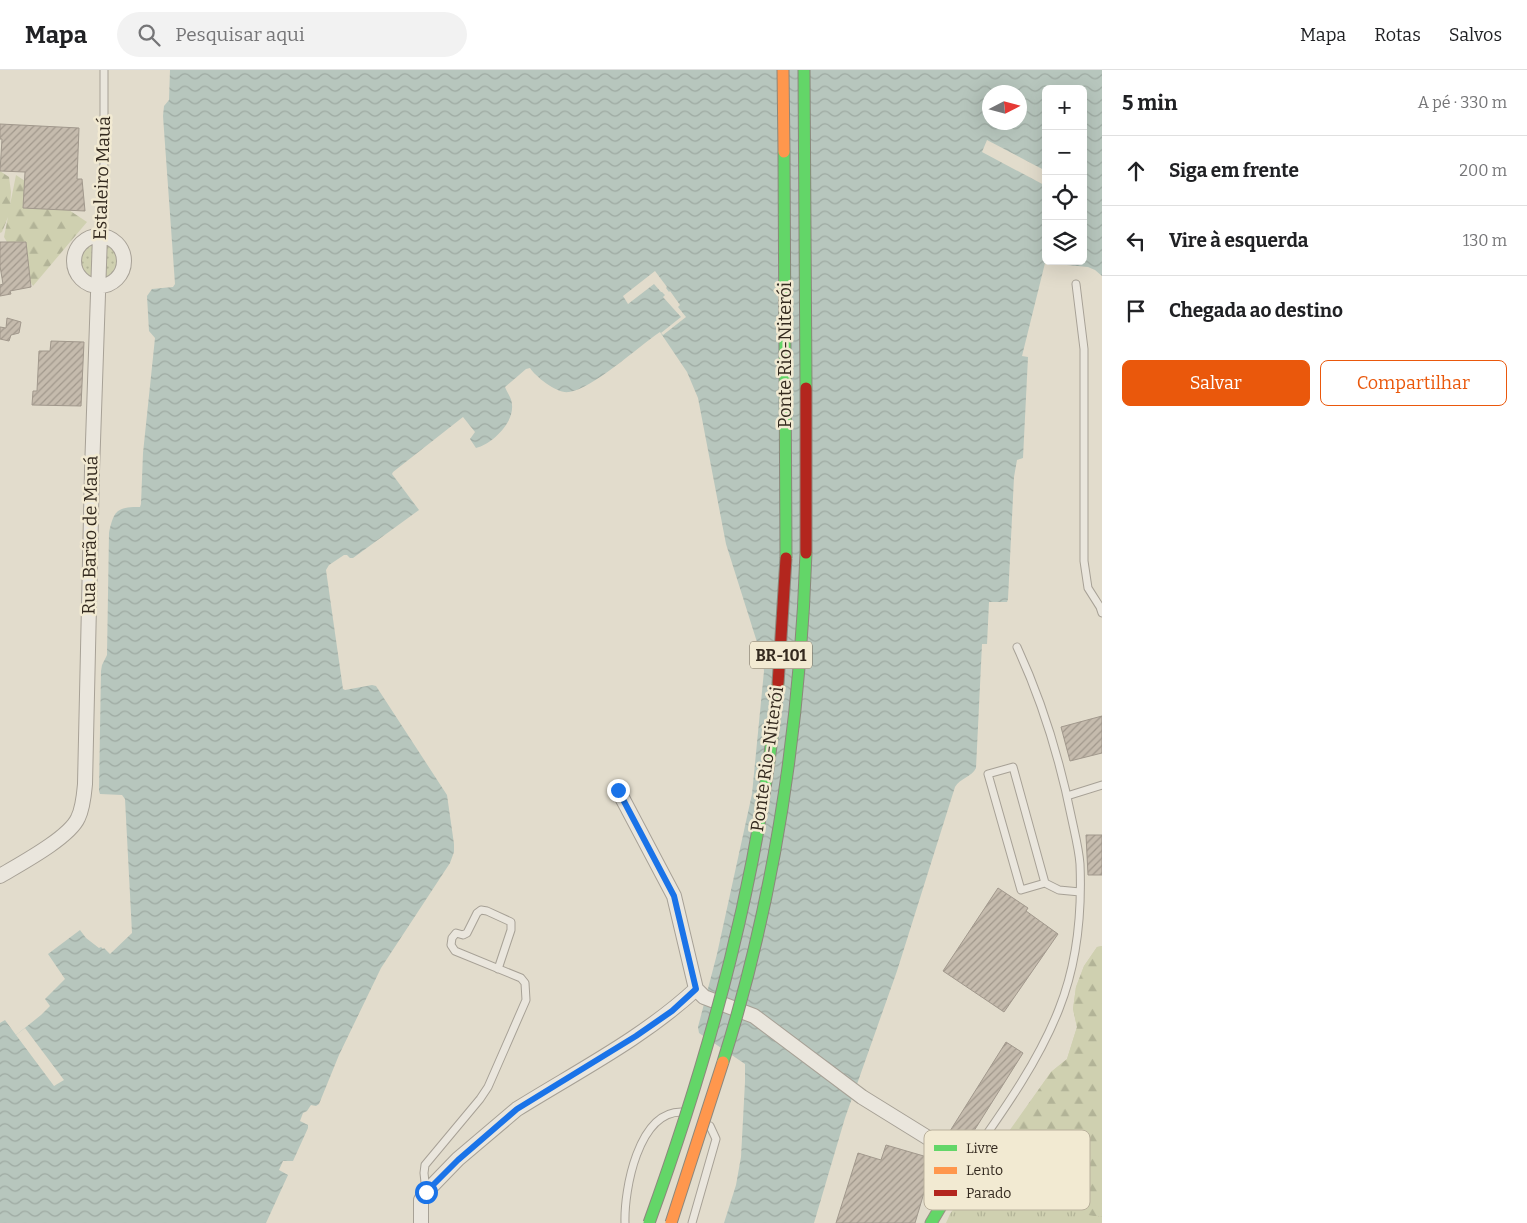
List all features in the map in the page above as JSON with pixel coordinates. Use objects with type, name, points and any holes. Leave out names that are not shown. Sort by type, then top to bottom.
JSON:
[{"type":"main road","name":"Ponte Rio-Niterói","points":[[649,1223],[702,1070],[728,972],[756,841],[775,715],[786,554],[783,70]]},
{"type":"main road","name":"Ponte Rio-Niterói","points":[[671,1223],[735,1023],[756,944],[776,845],[788,772],[802,647],[806,552],[808,422],[804,70]]},
{"type":"main road","points":[[931,1223],[939,1210]]},
{"type":"street","points":[[92,236],[108,237],[121,248],[124,257],[120,273],[115,280],[99,286],[91,284],[79,275],[75,268],[75,252],[79,245],[92,236]]},
{"type":"street","name":"Estaleiro Mauá","points":[[99,286],[100,236]]},
{"type":"street","name":"Rua Barão de Mauá","points":[[0,876],[62,836],[72,827],[81,812],[85,784],[92,471],[99,286]]},
{"type":"street","points":[[618,790],[674,896],[700,993]]},
{"type":"street","points":[[700,993],[754,1016],[862,1097],[924,1135]]},
{"type":"street","points":[[421,1223],[421,1200],[426,1192],[458,1160],[517,1109],[636,1036],[700,993]]},
{"type":"lane","name":"Estaleiro Mauá","points":[[100,236],[104,163],[104,70]]},
{"type":"lane","points":[[1076,284],[1084,349],[1084,561],[1088,588],[1100,607],[1102,614]]},
{"type":"lane","points":[[989,1130],[1033,1063],[1059,1010],[1075,955],[1080,892],[1080,862],[1055,745],[1034,684],[1017,648]]},
{"type":"lane","points":[[1046,883],[1013,767],[988,774],[1021,890],[1046,883],[1059,890],[1080,892]]},
{"type":"lane","points":[[1067,796],[1102,785]]},
{"type":"lane","points":[[426,1192],[425,1165],[488,1087],[526,1000],[525,983],[521,978],[498,969],[455,951],[451,945],[452,938],[456,933],[463,935],[467,932],[477,912],[481,910],[488,911],[511,922],[511,930],[498,969]]},
{"type":"lane","points":[[625,1223],[630,1173],[647,1135],[656,1122],[666,1115],[678,1112],[691,1112]]},
{"type":"lane","points":[[692,1223],[716,1139],[709,1122],[700,1115]]},
{"type":"green space","points":[[0,171],[9,177],[10,205],[16,175],[87,222],[33,286],[4,237],[8,217],[0,233]]},
{"type":"green space","points":[[97,238],[97,283],[82,274],[78,267],[77,259],[78,252],[82,246],[88,241]]},
{"type":"green space","points":[[102,238],[111,241],[117,246],[121,252],[122,260],[116,274],[110,280],[101,283]]},
{"type":"green space","points":[[1102,946],[1102,1223],[946,1223],[953,1210],[1090,1210],[1090,1130],[1010,1130],[1051,1072],[1067,1059],[1077,1027],[1073,1009],[1076,987],[1084,966],[1097,947]]},
{"type":"green space","points":[[1102,946],[1102,1216],[1092,1216],[1076,1210],[1090,1210],[1090,1130],[1011,1130],[1051,1072],[1067,1059],[1077,1027],[1073,1009],[1076,987],[1084,966],[1097,947]]},
{"type":"water","points":[[170,70],[1102,70],[1102,276],[1088,267],[1066,265],[1087,265],[1087,85],[1042,85],[1042,265],[1045,265],[1022,356],[1028,357],[1023,458],[1017,460],[1014,477],[1008,599],[1007,602],[989,602],[987,644],[982,644],[976,768],[972,774],[955,787],[897,971],[845,1118],[814,1223],[724,1223],[736,1185],[741,1157],[745,1064],[699,1033],[698,1027],[717,954],[752,794],[764,671],[762,658],[726,544],[698,398],[687,372],[660,332],[602,376],[579,389],[569,392],[553,388],[530,368],[526,369],[505,387],[511,400],[512,412],[501,432],[489,442],[476,448],[470,439],[475,432],[463,417],[393,472],[392,474],[419,510],[353,558],[344,555],[329,565],[326,570],[343,689],[376,686],[447,795],[454,852],[450,863],[381,968],[339,1055],[319,1104],[316,1106],[311,1105],[303,1113],[300,1121],[308,1125],[308,1128],[293,1161],[283,1161],[279,1170],[288,1175],[266,1223],[0,1223],[0,1023],[5,1020],[16,1035],[50,1006],[45,999],[65,979],[48,954],[80,930],[86,938],[99,948],[104,948],[110,954],[132,933],[125,799],[122,795],[100,794],[99,791],[101,671],[107,655],[109,533],[113,519],[118,511],[126,508],[140,507],[141,504],[143,453],[155,338],[149,331],[147,296],[152,289],[173,287],[175,284],[163,116],[164,106],[169,100]]},
{"type":"pier","points":[[987,140],[1042,169],[1042,184],[982,152]]},
{"type":"pier","points":[[655,271],[680,305],[678,307],[686,317],[663,335],[661,333],[681,317],[663,297],[665,295],[654,284],[628,304],[623,296]]},
{"type":"pier","points":[[25,1028],[64,1080],[54,1086],[16,1035]]},
{"type":"building","points":[[0,124],[79,128],[77,179],[82,179],[85,211],[23,208],[25,172],[0,171],[2,139],[0,139]]},
{"type":"building","points":[[0,242],[26,242],[31,287],[10,291],[11,294],[0,296],[0,285],[3,284],[0,266]]},
{"type":"building","points":[[7,318],[21,322],[19,333],[11,335],[9,341],[0,339],[0,327],[6,328]]},
{"type":"building","points":[[51,341],[84,342],[81,406],[32,405],[33,391],[37,391],[39,351],[50,351]]},
{"type":"building","points":[[1102,716],[1102,753],[1070,761],[1061,727]]},
{"type":"building","points":[[1086,835],[1102,835],[1102,875],[1088,875]]},
{"type":"building","points":[[998,888],[1028,908],[1026,911],[1058,934],[1004,1012],[943,971]]},
{"type":"building","points":[[1006,1042],[1023,1053],[975,1130],[951,1130]]},
{"type":"building","points":[[886,1145],[924,1156],[924,1193],[915,1223],[836,1223],[858,1153],[881,1160]]},
{"type":"traffic: fast","points":[[804,70],[806,388]]},
{"type":"traffic: fast","points":[[784,152],[786,558]]},
{"type":"traffic: fast","points":[[723,1062],[757,937],[771,874],[782,810],[798,682],[806,553]]},
{"type":"traffic: fast","points":[[649,1223],[693,1091],[731,958],[760,822],[778,684]]},
{"type":"traffic: fast","points":[[931,1223],[939,1210]]},
{"type":"traffic: slow","points":[[783,70],[784,152]]},
{"type":"traffic: slow","points":[[671,1223],[723,1062]]},
{"type":"traffic: jam","points":[[806,388],[806,553]]},
{"type":"traffic: jam","points":[[778,684],[786,558]]},
{"type":"route","points":[[426,1192],[458,1160],[517,1109],[636,1036],[672,1011],[696,989],[674,896],[618,790]]}]
